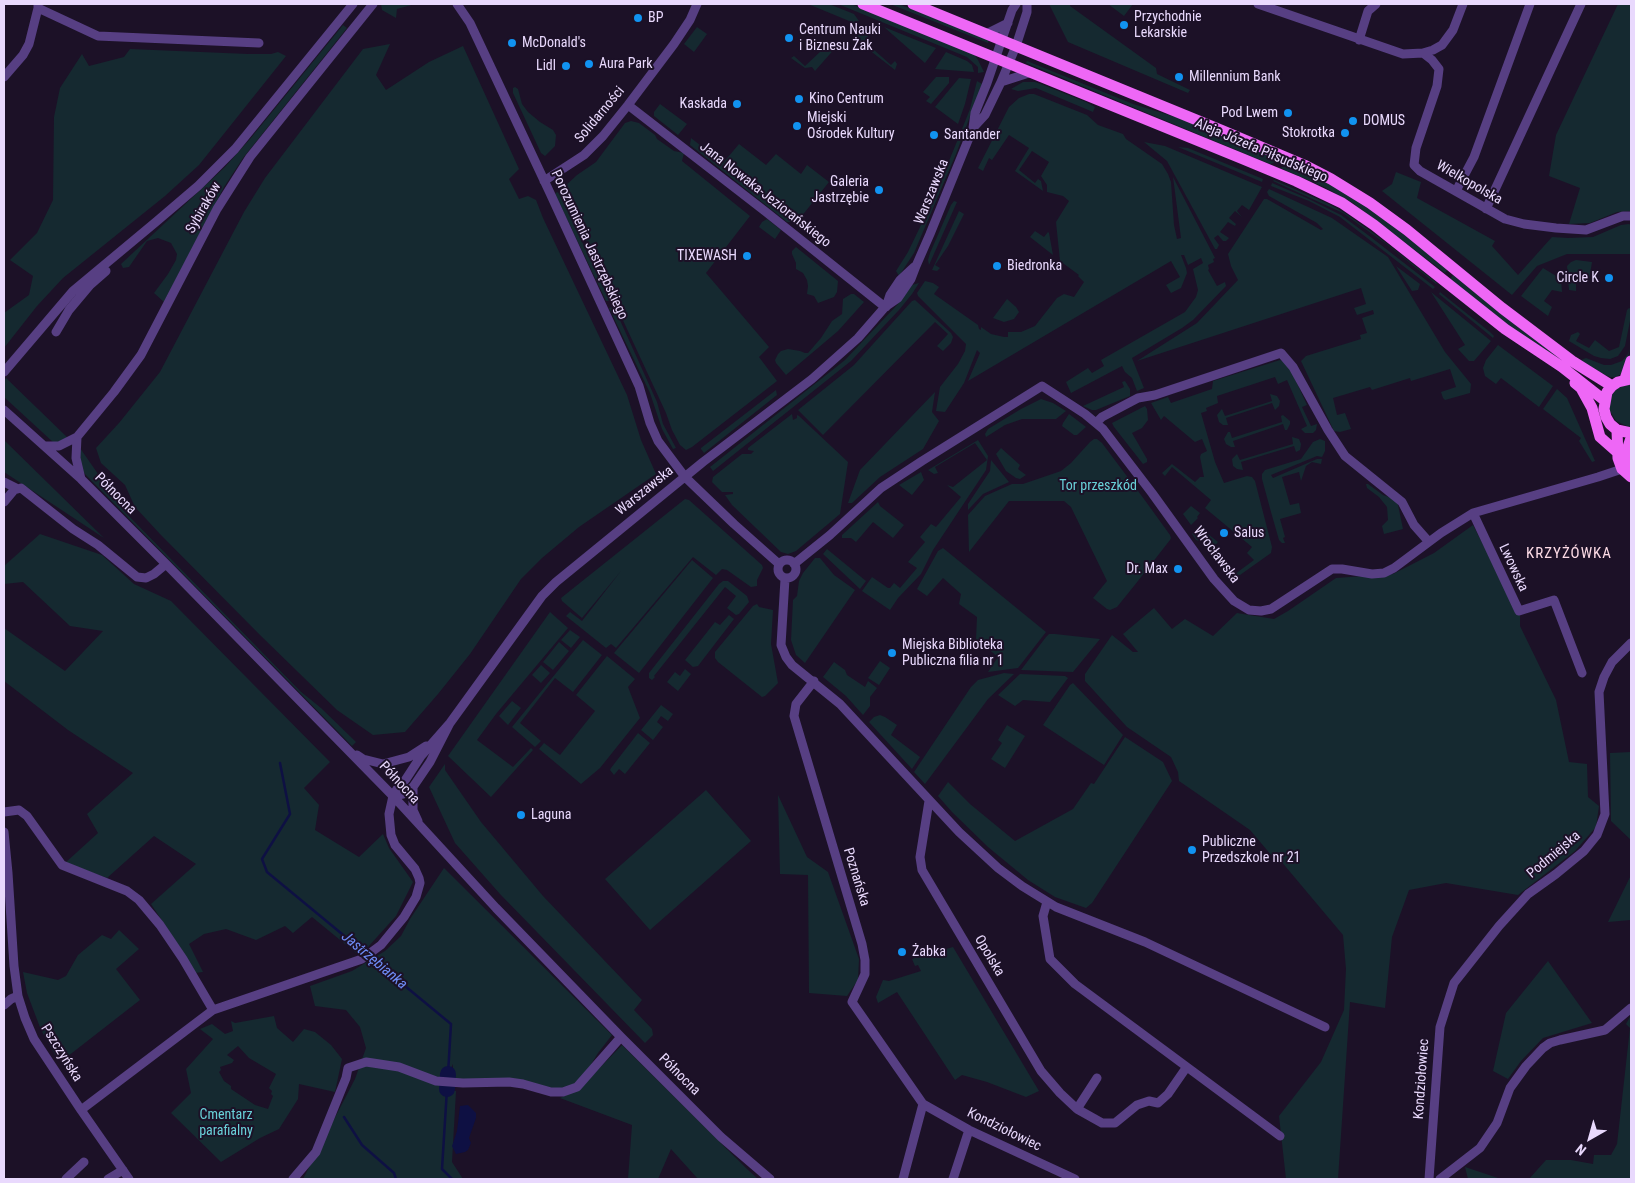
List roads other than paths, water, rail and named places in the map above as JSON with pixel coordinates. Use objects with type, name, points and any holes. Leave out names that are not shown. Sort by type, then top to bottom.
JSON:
[{"type":"main road","name":"Aleja Józefa Piłsudskiego","points":[[863,4],[1273,171],[1342,204],[1368,220],[1505,329],[1562,367],[1604,400]]},
{"type":"main road","name":"Aleja Józefa Piłsudskiego","points":[[913,4],[1288,158],[1344,186],[1407,230],[1502,308],[1572,361],[1612,386]]},
{"type":"main road","points":[[1631,361],[1628,379],[1612,386],[1604,400],[1604,409],[1610,424],[1617,430],[1631,433]]},
{"type":"main road","points":[[1562,367],[1581,388],[1588,400],[1600,437],[1617,452]]},
{"type":"main road","points":[[1617,430],[1618,458],[1627,467],[1631,477]]},
{"type":"main road","points":[[1627,467],[1629,462],[1627,450],[1631,438]]},
{"type":"street","name":"Sybiraków","points":[[5,371],[73,291],[198,186],[235,149],[353,4]]},
{"type":"street","name":"Sybiraków","points":[[45,446],[59,446],[77,437],[114,392],[141,354],[217,209],[250,157],[373,4]]},
{"type":"street","name":"Porozumienia Jastrzębskiego","points":[[457,4],[470,23],[639,386],[650,423],[658,441],[684,477]]},
{"type":"street","name":"Porozumienia Jastrzębskiego","points":[[465,4],[470,23]]},
{"type":"street","name":"Solidarności","points":[[544,181],[584,156],[603,136],[628,106],[690,20],[697,4]]},
{"type":"street","name":"Warszawska","points":[[393,796],[421,756],[450,723],[542,596],[556,582],[684,477],[812,379],[858,338],[885,307],[900,280],[916,266],[930,234],[973,128],[975,113],[1012,10],[1016,4]]},
{"type":"street","name":"Warszawska","points":[[973,128],[985,115],[1001,82],[1016,46],[1028,4]]},
{"type":"street","points":[[1258,4],[1404,54],[1424,53],[1442,45],[1453,30],[1463,4]]},
{"type":"street","points":[[1359,40],[1368,11],[1376,4]]},
{"type":"street","points":[[1456,191],[1474,158],[1530,4]]},
{"type":"street","points":[[1486,209],[1581,4]]},
{"type":"street","points":[[4,77],[23,55],[28,44],[38,6],[98,36],[259,42]]},
{"type":"street","points":[[986,34],[1008,23]]},
{"type":"street","name":"Wielkopolska","points":[[1424,53],[1439,69],[1437,86],[1416,148],[1414,165],[1420,171],[1505,220],[1571,230],[1586,230],[1623,216],[1631,216]]},
{"type":"street","points":[[1001,82],[1032,72]]},
{"type":"street","name":"Jana Nowaka-Jeziorańskiego","points":[[628,106],[885,307]]},
{"type":"street","points":[[56,332],[70,310],[90,285],[114,265]]},
{"type":"street","points":[[1096,423],[1102,417],[1138,398],[1156,395],[1281,353],[1293,368],[1345,456],[1402,502],[1414,525],[1429,542]]},
{"type":"street","name":"Wrocławska","points":[[794,564],[830,535],[881,488],[1042,386],[1096,423],[1124,456],[1214,579],[1234,601],[1249,610],[1262,611],[1271,609],[1332,569],[1372,574],[1384,573],[1394,568],[1441,532],[1473,513],[1627,467]]},
{"type":"street","name":"Północna","points":[[4,410],[81,479],[166,564],[393,796],[503,916],[621,1037],[721,1137],[770,1179]]},
{"type":"street","points":[[77,437],[76,458],[81,479]]},
{"type":"street","points":[[684,477],[779,564]]},
{"type":"street","points":[[4,482],[16,488],[21,488],[73,529],[98,545],[137,577],[146,578],[166,564]]},
{"type":"street","points":[[4,502],[16,488]]},
{"type":"street","name":"Lwowska","points":[[1473,513],[1519,611],[1554,600],[1582,673]]},
{"type":"street","points":[[787,560],[794,564],[796,570],[794,575],[790,578],[780,576],[778,572],[779,564],[787,560]]},
{"type":"street","points":[[785,578],[781,644],[786,657],[792,665],[840,704],[929,801],[982,855],[1022,886],[1047,902],[1145,942],[1325,1027]]},
{"type":"street","name":"Podmiejska","points":[[1454,982],[1522,900],[1584,851],[1597,835],[1605,814],[1599,692],[1612,662],[1631,642]]},
{"type":"street","name":"Poznańska","points":[[814,681],[796,704],[794,716],[862,944],[865,974],[852,1002],[923,1104]]},
{"type":"street","name":"Warszawska","points":[[413,787],[430,762],[450,723]]},
{"type":"street","points":[[341,742],[363,759],[383,764],[409,757],[434,741]]},
{"type":"street","points":[[81,1110],[214,1010],[365,956],[392,933],[416,897],[420,883],[415,869],[395,845],[390,835],[390,814],[393,796],[403,794],[413,787]]},
{"type":"street","points":[[413,787],[413,810],[420,826]]},
{"type":"street","name":"Opolska","points":[[929,801],[920,857],[922,870],[1041,1071],[1077,1109],[1102,1123],[1115,1123],[1137,1105],[1149,1101],[1158,1103],[1168,1094],[1186,1068]]},
{"type":"street","points":[[4,812],[19,810],[27,816],[62,865],[127,891],[139,900],[160,925],[214,1010]]},
{"type":"street","name":"Pszczyńska","points":[[4,832],[14,966],[11,1000],[34,1039],[129,1179]]},
{"type":"street","points":[[1047,902],[1043,916],[1050,959],[1075,984],[1280,1136]]},
{"type":"street","name":"Kondziołowiec","points":[[1429,1179],[1440,1028],[1454,982]]},
{"type":"street","points":[[1440,1179],[1480,1148],[1497,1123],[1510,1088],[1526,1066],[1543,1048],[1550,1043],[1560,1040],[1605,1030],[1631,1008]]},
{"type":"street","points":[[293,1179],[316,1152],[348,1068],[366,1062],[387,1064],[436,1081],[509,1082],[551,1092],[563,1092],[576,1087],[621,1037]]},
{"type":"street","points":[[1077,1109],[1098,1078]]},
{"type":"street","points":[[903,1179],[923,1104]]},
{"type":"street","name":"Kondziołowiec","points":[[923,1104],[969,1130],[1075,1179]]},
{"type":"street","points":[[953,1179],[969,1130]]},
{"type":"street","points":[[66,1179],[84,1162]]},
{"type":"street","points":[[108,1179],[123,1170]]},
{"type":"waterway","name":"Jastrzębianka","points":[[280,763],[290,814],[262,859],[267,872],[451,1024],[448,1074]]},
{"type":"waterway","name":"Jastrzębianka","points":[[447,1089],[448,1074]]},
{"type":"waterway","name":"Jastrzębianka","points":[[447,1089],[442,1169],[452,1179]]},
{"type":"waterway","points":[[344,1117],[362,1145],[394,1173],[396,1179]]},
{"type":"place","name":"BP","points":[[638,18]]},
{"type":"place","name":"Przychodnie Lekarskie","points":[[1124,25]]},
{"type":"place","name":"Centrum Nauki i Biznesu Żak","points":[[789,38]]},
{"type":"place","name":"McDonald's","points":[[512,43]]},
{"type":"place","name":"Aura Park","points":[[589,64]]},
{"type":"place","name":"Lidl","points":[[566,66]]},
{"type":"place","name":"Millennium Bank","points":[[1179,77]]},
{"type":"place","name":"Kino Centrum","points":[[799,99]]},
{"type":"place","name":"Kaskada","points":[[737,104]]},
{"type":"place","name":"Pod Lwem","points":[[1288,113]]},
{"type":"place","name":"DOMUS","points":[[1353,121]]},
{"type":"place","name":"Miejski Ośrodek Kultury","points":[[797,126]]},
{"type":"place","name":"Stokrotka","points":[[1345,133]]},
{"type":"place","name":"Santander","points":[[934,135]]},
{"type":"place","name":"Galeria Jastrzębie","points":[[879,190]]},
{"type":"place","name":"TIXEWASH","points":[[747,256]]},
{"type":"place","name":"Biedronka","points":[[997,266]]},
{"type":"place","name":"Circle K","points":[[1609,278]]},
{"type":"place","name":"Salus","points":[[1224,533]]},
{"type":"place","name":"Dr. Max","points":[[1178,569]]},
{"type":"place","name":"Miejska Biblioteka Publiczna filia nr 1","points":[[892,653]]},
{"type":"place","name":"Laguna","points":[[521,815]]},
{"type":"place","name":"Publiczne Przedszkole nr 21","points":[[1192,850]]},
{"type":"place","name":"Żabka","points":[[902,952]]},
{"type":"district","name":"KRZYŻÓWKA","points":[[1569,554]]},
{"type":"park label","name":"Tor przeszkód","points":[[1098,486]]},
{"type":"park label","name":"Cmentarz parafialny","points":[[226,1124]]}]
